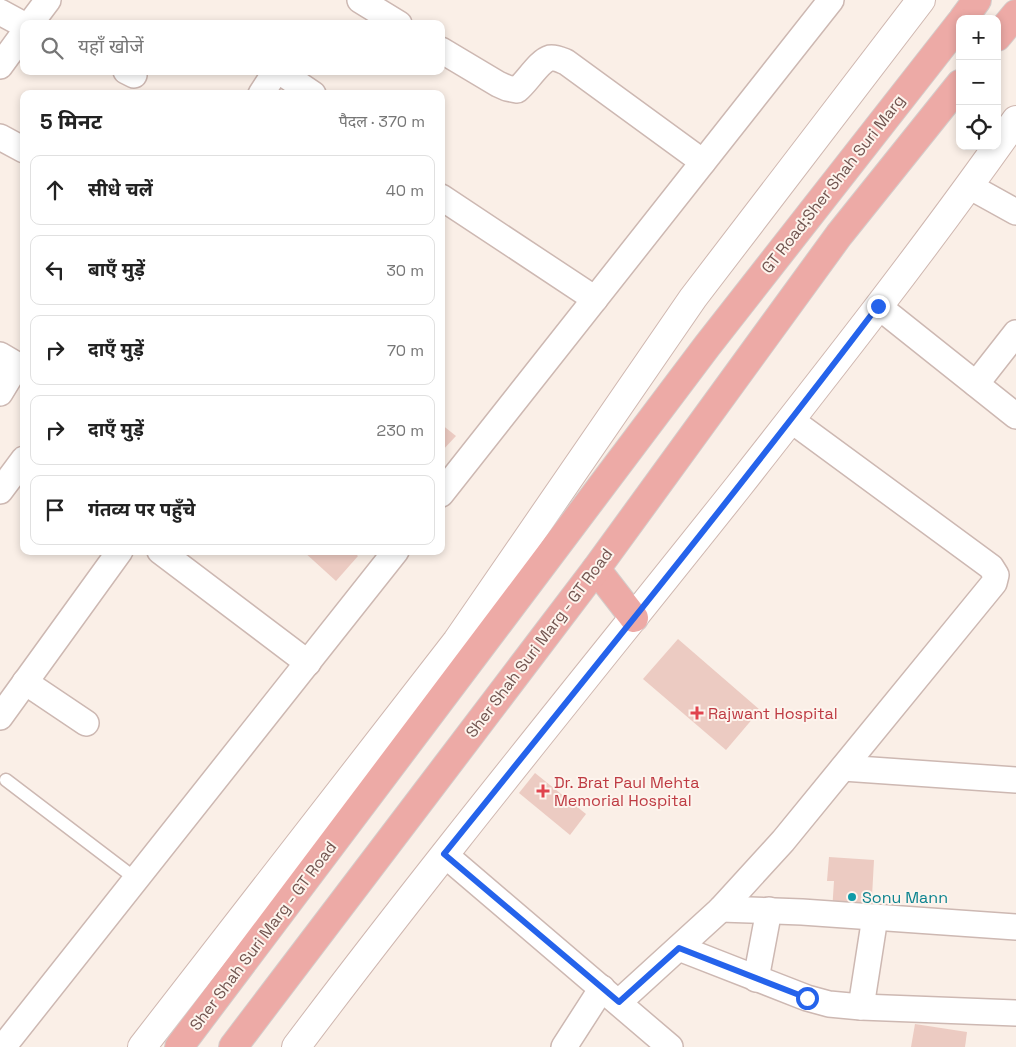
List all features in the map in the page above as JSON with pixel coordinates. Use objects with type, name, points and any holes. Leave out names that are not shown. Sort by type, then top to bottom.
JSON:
[{"type":"highway","points":[[966,15],[977,0]]},
{"type":"highway","points":[[1001,32],[1016,14]]},
{"type":"highway","name":"GT Road;Sher Shah Suri Marg","points":[[707,346],[956,27]]},
{"type":"highway","name":"Sher Shah Suri Marg - GT Road","points":[[233,1047],[596,569],[839,235],[956,89]]},
{"type":"highway","name":"Sher Shah Suri Marg - GT Road","points":[[180,1047],[707,346]]},
{"type":"highway","points":[[596,569],[634,618]]},
{"type":"main road","points":[[142,1047],[457,640],[693,298],[921,0]]},
{"type":"main road","points":[[296,1047],[444,854],[791,420],[969,186],[1016,120]]},
{"type":"street","points":[[360,0],[392,20]]},
{"type":"street","points":[[445,489],[831,0]]},
{"type":"street","points":[[0,12],[29,20]]},
{"type":"street","points":[[0,66],[20,39]]},
{"type":"street","points":[[445,52],[498,84],[517,90],[524,85],[542,63],[549,58],[556,58],[574,68],[702,162]]},
{"type":"street","points":[[264,90],[274,75]]},
{"type":"street","points":[[283,75],[308,90]]},
{"type":"street","points":[[0,136],[20,148]]},
{"type":"street","points":[[969,186],[1016,212]]},
{"type":"street","points":[[445,200],[595,299]]},
{"type":"street","points":[[878,306],[1016,416]]},
{"type":"street","points":[[976,384],[1016,333]]},
{"type":"street","points":[[0,355],[16,365],[0,393]]},
{"type":"street","points":[[564,1047],[610,995],[679,948],[721,909],[783,841],[994,583],[996,575],[979,558],[791,420]]},
{"type":"street","points":[[0,491],[20,464]]},
{"type":"street","points":[[0,717],[117,555]]},
{"type":"street","points":[[165,555],[308,663]]},
{"type":"street","points":[[3,1047],[393,555]]},
{"type":"street","points":[[25,682],[86,722]]},
{"type":"street","points":[[843,768],[1016,780]]},
{"type":"street","points":[[444,854],[670,1047]]},
{"type":"street","points":[[721,909],[770,910],[1016,927]]},
{"type":"street","points":[[756,978],[770,910]]},
{"type":"street","points":[[861,1007],[875,917]]},
{"type":"street","points":[[679,948],[822,1002],[861,1007],[1016,1014]]},
{"type":"lane","points":[[6,780],[136,879]]},
{"type":"building","points":[[445,427],[456,436],[445,448]]},
{"type":"building","points":[[307,555],[358,556],[336,581]]},
{"type":"building","points":[[678,639],[760,710],[726,750],[643,679]]},
{"type":"building","points":[[535,773],[586,814],[570,835],[519,793]]},
{"type":"building","name":"Sonu Mann","points":[[829,857],[874,860],[871,915],[832,912],[834,881],[827,881]]},
{"type":"building","points":[[915,1024],[967,1032],[965,1047],[911,1047]]},
{"type":"place","name":"Rajwant Hospital","points":[[697,713]]},
{"type":"place","name":"Dr. Brat Paul Mehta Memorial Hospital","points":[[543,791]]},
{"type":"place","name":"Sonu Mann","points":[[852,897]]},
{"type":"route","points":[[807,998],[679,948],[619,1002],[444,854],[821,382],[878,306]]}]
